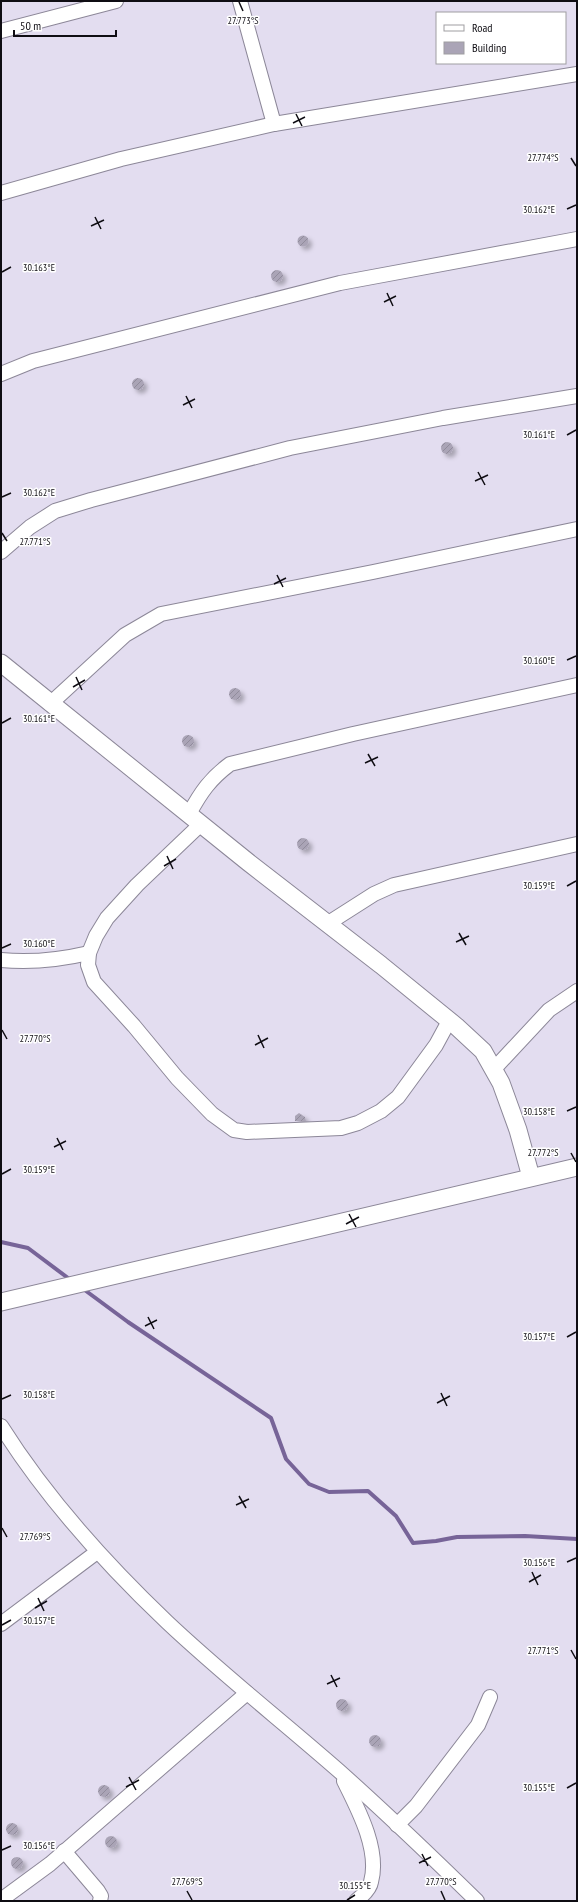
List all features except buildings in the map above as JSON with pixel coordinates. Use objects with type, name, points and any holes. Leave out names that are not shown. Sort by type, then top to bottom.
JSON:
[{"type":"street","points":[[1,31],[116,1]]},
{"type":"street","points":[[240,1],[274,124]]},
{"type":"street","points":[[1,192],[120,159],[274,124],[577,74]]},
{"type":"street","points":[[1,374],[40,359],[340,283],[577,239]]},
{"type":"street","points":[[1,552],[30,527],[55,512],[91,500],[290,448],[443,418],[577,396]]},
{"type":"street","points":[[50,704],[125,636],[160,614],[373,572],[577,529]]},
{"type":"street","points":[[1,663],[50,704],[327,924],[382,965],[450,1021],[483,1051],[501,1083],[518,1130],[531,1177]]},
{"type":"street","points":[[450,1021],[436,1045],[398,1097],[380,1111],[358,1123],[341,1128],[262,1133],[234,1130],[212,1114],[176,1078],[134,1026],[94,982],[88,965],[89,953],[96,936],[107,918],[195,819],[202,790],[216,774],[230,764],[352,734],[577,685]]},
{"type":"street","points":[[327,924],[374,894],[394,885],[577,844]]},
{"type":"street","points":[[1,960],[26,962],[62,959],[89,953]]},
{"type":"street","points":[[494,1069],[549,1010],[577,991]]},
{"type":"street","points":[[1,1302],[577,1167]]},
{"type":"street","points":[[1,1426],[24,1462],[97,1552],[168,1623],[339,1772],[478,1901]]},
{"type":"street","points":[[1,1624],[97,1552]]},
{"type":"street","points":[[1,1900],[64,1851],[247,1693]]},
{"type":"street","points":[[397,1825],[416,1806],[478,1725],[490,1697]]},
{"type":"street","points":[[339,1772],[358,1809],[374,1860],[371,1884],[356,1901]]},
{"type":"street","points":[[64,1851],[98,1891],[101,1896],[100,1901]]},
{"type":"waterway","points":[[1,1242],[28,1248],[72,1281]]},
{"type":"waterway","points":[[82,1288],[128,1322],[271,1418],[286,1459],[309,1484],[329,1492],[368,1491],[396,1516],[413,1543],[457,1537],[525,1536],[577,1539]]}]
